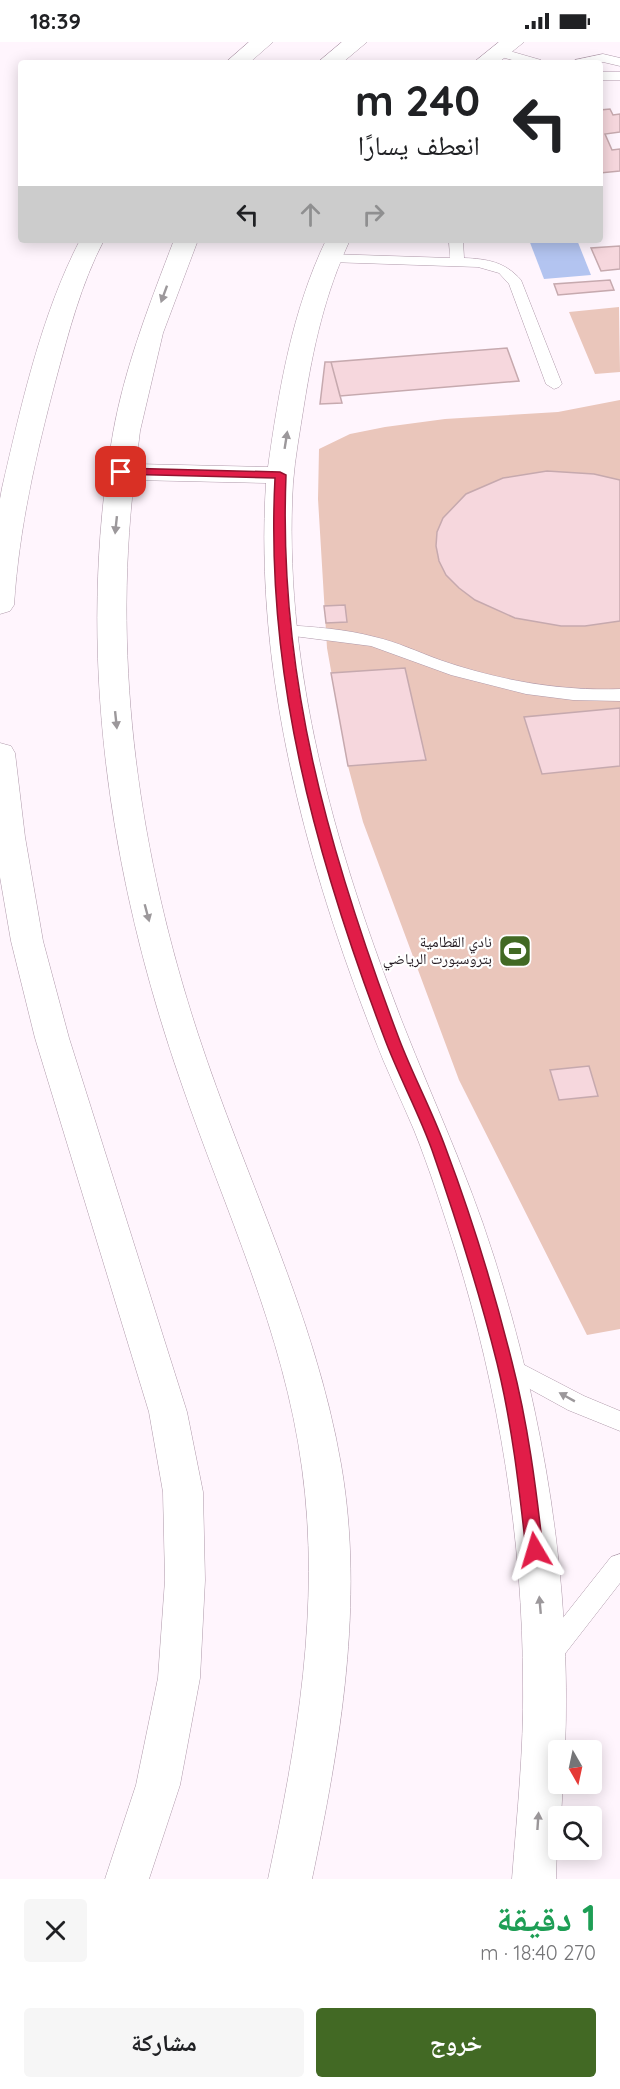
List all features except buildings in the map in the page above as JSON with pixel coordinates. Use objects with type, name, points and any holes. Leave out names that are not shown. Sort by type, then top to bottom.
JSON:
[{"type":"street","points":[[240,60],[262,42]]},
{"type":"street","points":[[332,60],[356,42]]},
{"type":"street","points":[[0,605],[10,507],[27,437],[60,312],[91,243]]},
{"type":"street","points":[[185,243],[154,324],[135,395],[121,472],[114,541],[111,615],[114,694],[122,779],[145,907],[181,1032],[231,1174],[272,1275],[302,1368],[322,1470],[330,1580],[323,1698],[302,1825],[290,1879]]},
{"type":"street","points":[[334,249],[312,304],[299,354],[280,475],[278,534],[284,630],[297,723],[319,820],[351,926],[392,1039],[438,1147],[474,1254],[505,1364],[525,1464],[544,1661],[541,1781],[534,1879]]},
{"type":"street","points":[[121,472],[280,475]]},
{"type":"street","points":[[0,753],[9,837],[14,943],[52,1038],[168,1412],[183,1492],[185,1580],[179,1678],[158,1785],[127,1879]]},
{"type":"lane","points":[[498,52],[526,60]]},
{"type":"lane","points":[[591,60],[617,58]]},
{"type":"lane","points":[[603,76],[620,76]]},
{"type":"lane","points":[[456,243],[457,262]]},
{"type":"lane","points":[[334,249],[492,265],[512,276],[554,384]]},
{"type":"lane","points":[[284,630],[377,642],[468,674],[550,693],[598,697],[620,695]]},
{"type":"lane","points":[[505,1364],[576,1402],[620,1421]]},
{"type":"lane","points":[[544,1661],[620,1565]]},
{"type":"shaded area","points":[[619,307],[620,372],[595,374],[569,312]]},
{"type":"shaded area","name":"نادي القطامية بتروسبورت الرياضي","points":[[620,400],[620,1329],[587,1335],[459,1080],[363,822],[348,766],[327,648],[318,499],[319,449],[350,434],[385,427],[445,419],[558,412]]},
{"type":"water","points":[[530,243],[578,243],[591,275],[544,279]]},
{"type":"place","name":"نادي القطامية بتروسبورت الرياضي","points":[[515,951]]},
{"type":"route","points":[[121,472],[280,475],[278,534],[284,630],[297,723],[319,820],[351,926],[392,1039],[438,1147],[474,1254],[505,1364],[525,1464],[535,1550]]}]
